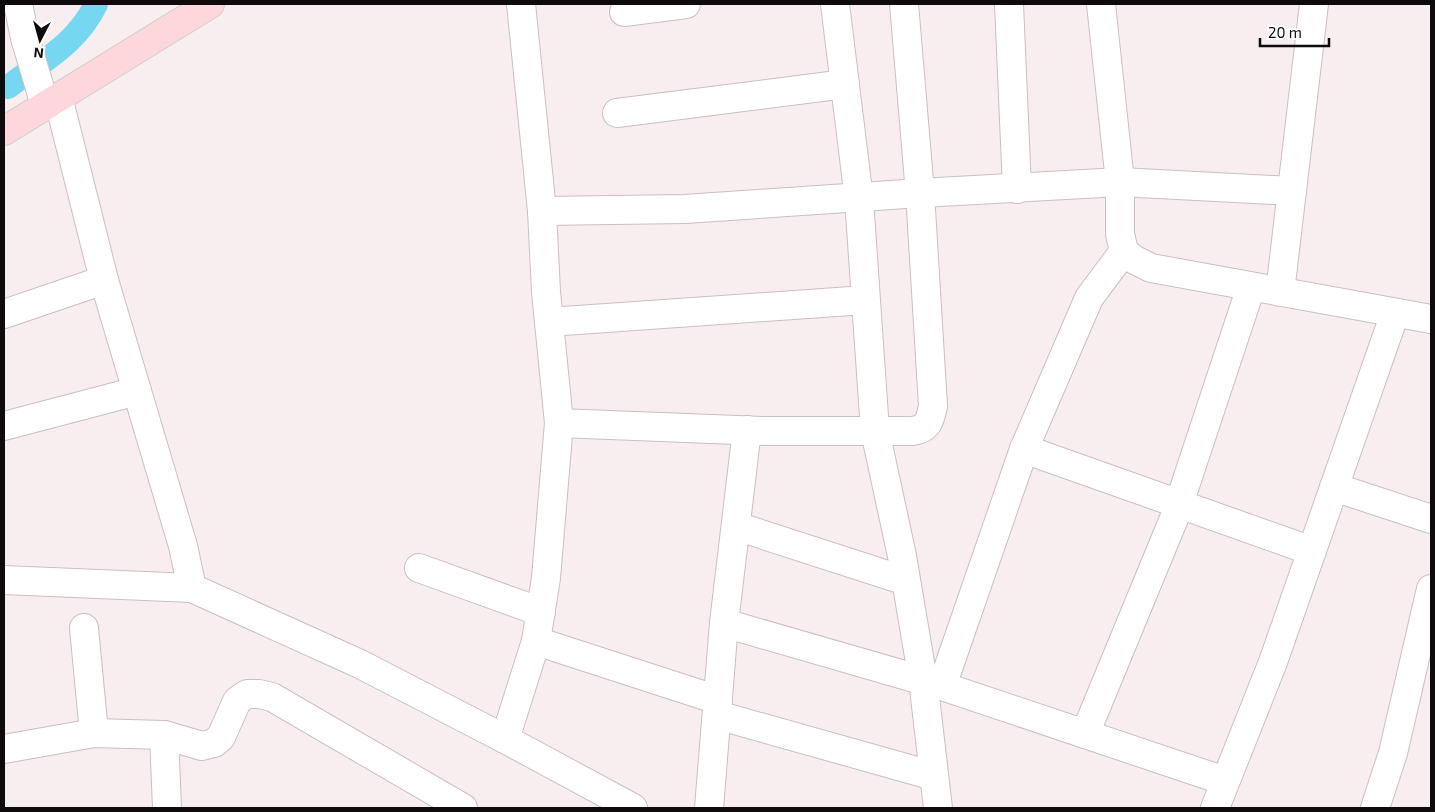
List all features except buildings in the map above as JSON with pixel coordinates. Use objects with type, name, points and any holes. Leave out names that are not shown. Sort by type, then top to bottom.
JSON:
[{"type":"main road","points":[[4,131],[196,7]]},
{"type":"street","points":[[18,4],[25,38],[37,73],[51,101],[182,546],[192,588]]},
{"type":"street","points":[[506,739],[536,641],[541,612],[546,578],[559,423],[549,322],[542,211],[521,4]]},
{"type":"street","points":[[624,12],[686,4]]},
{"type":"street","points":[[835,4],[859,199],[875,431],[906,581],[932,683],[934,776],[938,808]]},
{"type":"street","points":[[559,423],[747,430],[875,431],[923,429],[929,424],[933,406],[920,193],[904,4]]},
{"type":"street","points":[[1009,4],[1017,189]]},
{"type":"street","points":[[1101,4],[1120,182],[1120,234],[1124,251],[1133,259],[1151,268],[1431,319]]},
{"type":"street","points":[[1280,292],[1314,4]]},
{"type":"street","points":[[617,113],[845,84]]},
{"type":"street","points":[[542,211],[684,209],[1120,182],[1292,191]]},
{"type":"street","points":[[932,683],[1024,449],[1089,298],[1124,251]]},
{"type":"street","points":[[4,314],[104,280]]},
{"type":"street","points":[[1084,734],[1179,504],[1251,287]]},
{"type":"street","points":[[549,322],[865,300]]},
{"type":"street","points":[[1215,808],[1273,662],[1395,313]]},
{"type":"street","points":[[4,426],[137,391]]},
{"type":"street","points":[[709,808],[724,623],[747,430]]},
{"type":"street","points":[[1024,449],[1312,552]]},
{"type":"street","points":[[1334,487],[1431,520]]},
{"type":"street","points":[[736,526],[906,581]]},
{"type":"street","points":[[418,568],[541,612]]},
{"type":"street","points":[[4,580],[192,588],[360,664],[506,739],[632,808]]},
{"type":"street","points":[[1375,808],[1393,752],[1431,589]]},
{"type":"street","points":[[724,623],[932,683],[1226,781]]},
{"type":"street","points":[[84,628],[94,733]]},
{"type":"street","points":[[536,641],[717,708],[934,776]]},
{"type":"street","points":[[4,749],[94,733],[164,735],[202,746],[214,743],[221,737],[237,701],[247,694],[266,695],[462,808]]},
{"type":"street","points":[[164,735],[167,808]]},
{"type":"waterway","points":[[8,87],[69,41],[88,18],[96,4]]}]
